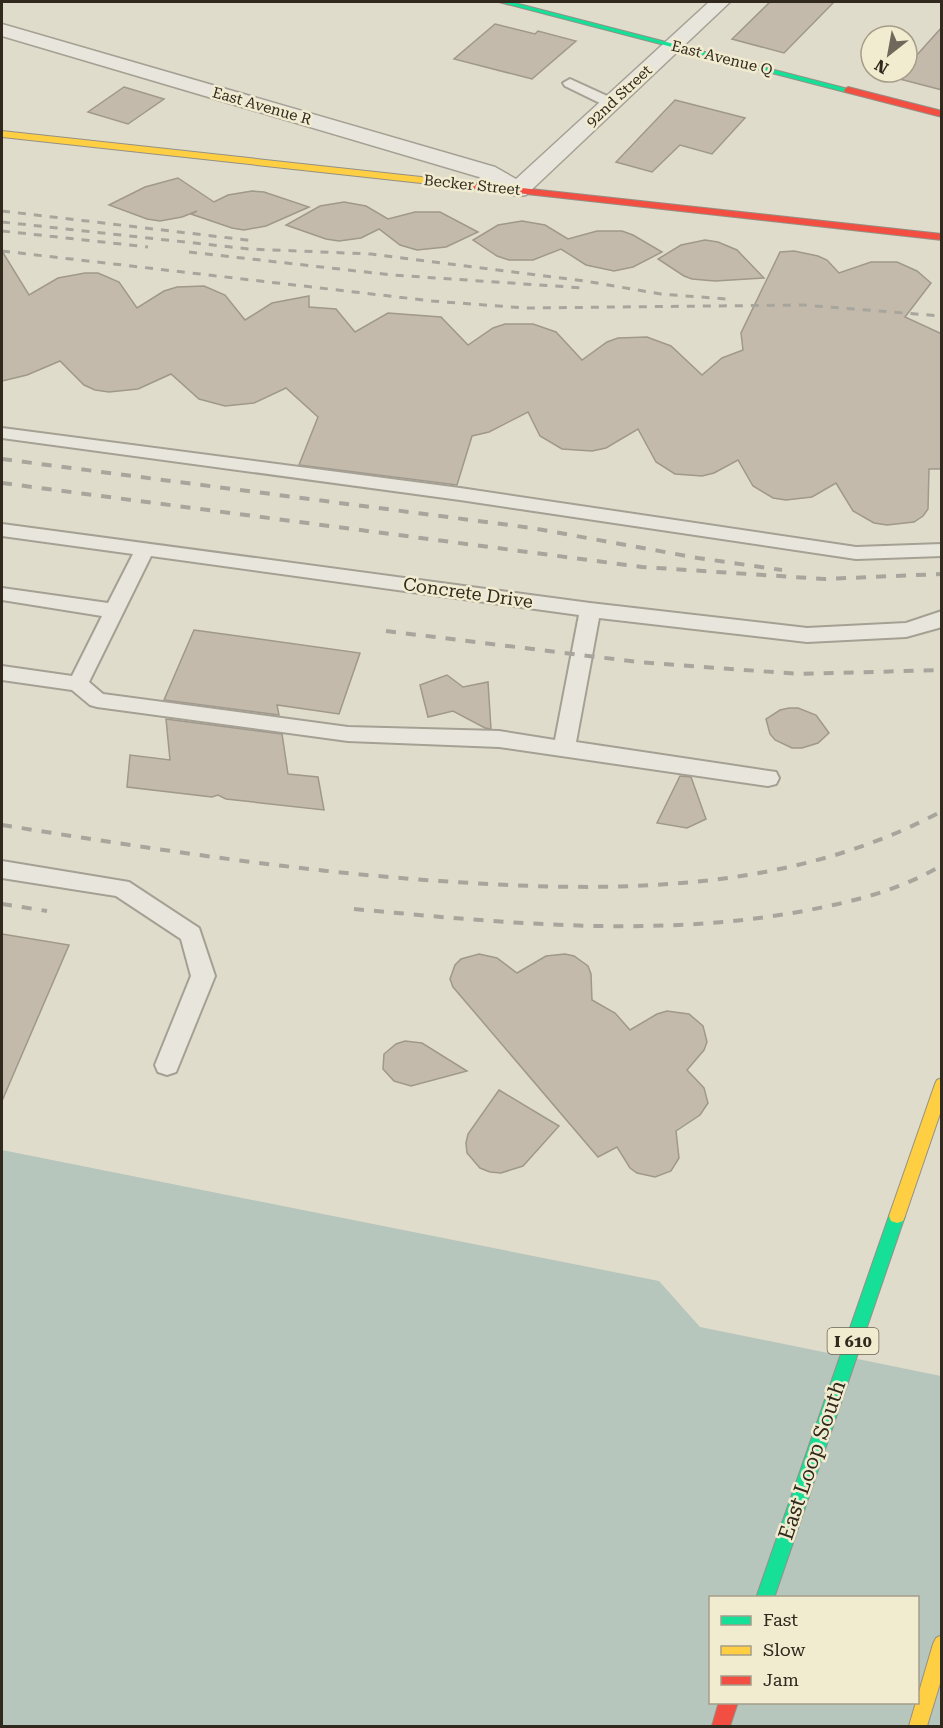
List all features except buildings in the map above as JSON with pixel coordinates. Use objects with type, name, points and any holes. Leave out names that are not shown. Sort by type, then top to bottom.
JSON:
[{"type":"main road","name":"East Avenue Q","points":[[503,2],[942,114]]},
{"type":"main road","name":"Becker Street","points":[[2,134],[942,237]]},
{"type":"main road","name":"East Loop South","points":[[766,1596],[942,1084]]},
{"type":"main road","points":[[918,1726],[942,1644]]},
{"type":"main road","points":[[721,1726],[728,1704]]},
{"type":"street","name":"92nd Street","points":[[518,189],[720,2]]},
{"type":"street","name":"East Avenue R","points":[[2,30],[487,172],[518,189]]},
{"type":"lane","points":[[570,83],[611,103]]},
{"type":"lane","points":[[2,434],[460,494],[856,553],[942,550]]},
{"type":"lane","name":"Concrete Drive","points":[[2,530],[590,610],[807,635],[906,630],[938,620]]},
{"type":"lane","points":[[78,684],[145,549]]},
{"type":"lane","points":[[2,594],[114,611]]},
{"type":"lane","points":[[564,748],[590,610]]},
{"type":"lane","points":[[2,673],[78,684],[97,700],[337,733],[498,739],[768,778]]},
{"type":"lane","points":[[2,870],[121,888],[191,933],[203,976],[167,1065]]},
{"type":"shaded area","points":[[2,1150],[659,1281],[700,1327],[941,1376],[941,1726],[2,1726]]},
{"type":"railway","points":[[2,211],[255,241]]},
{"type":"railway","points":[[2,222],[249,249],[371,254],[585,281],[661,294],[726,299]]},
{"type":"railway","points":[[2,231],[148,247]]},
{"type":"railway","points":[[2,251],[432,301],[525,308],[803,305],[942,316]]},
{"type":"railway","points":[[189,252],[392,275],[584,288]]},
{"type":"railway","points":[[2,459],[532,528],[698,558],[782,570]]},
{"type":"railway","points":[[2,483],[642,567],[824,579],[942,574]]},
{"type":"railway","points":[[386,631],[638,662],[799,674],[942,670]]},
{"type":"railway","points":[[2,825],[220,858],[330,871],[440,881],[568,887],[697,882],[760,873],[822,859],[883,838],[942,811]]},
{"type":"railway","points":[[354,909],[582,926],[696,924],[752,919],[843,903],[894,888],[942,865]]},
{"type":"railway","points":[[2,904],[47,911]]},
{"type":"traffic: fast","points":[[503,2],[848,90]]},
{"type":"traffic: fast","points":[[766,1596],[897,1216]]},
{"type":"traffic: slow","points":[[2,134],[467,185]]},
{"type":"traffic: slow","points":[[897,1216],[942,1084]]},
{"type":"traffic: slow","points":[[918,1726],[942,1644]]},
{"type":"traffic: jam","points":[[848,90],[942,114]]},
{"type":"traffic: jam","points":[[467,185],[942,237]]},
{"type":"traffic: jam","points":[[721,1726],[728,1704]]}]
